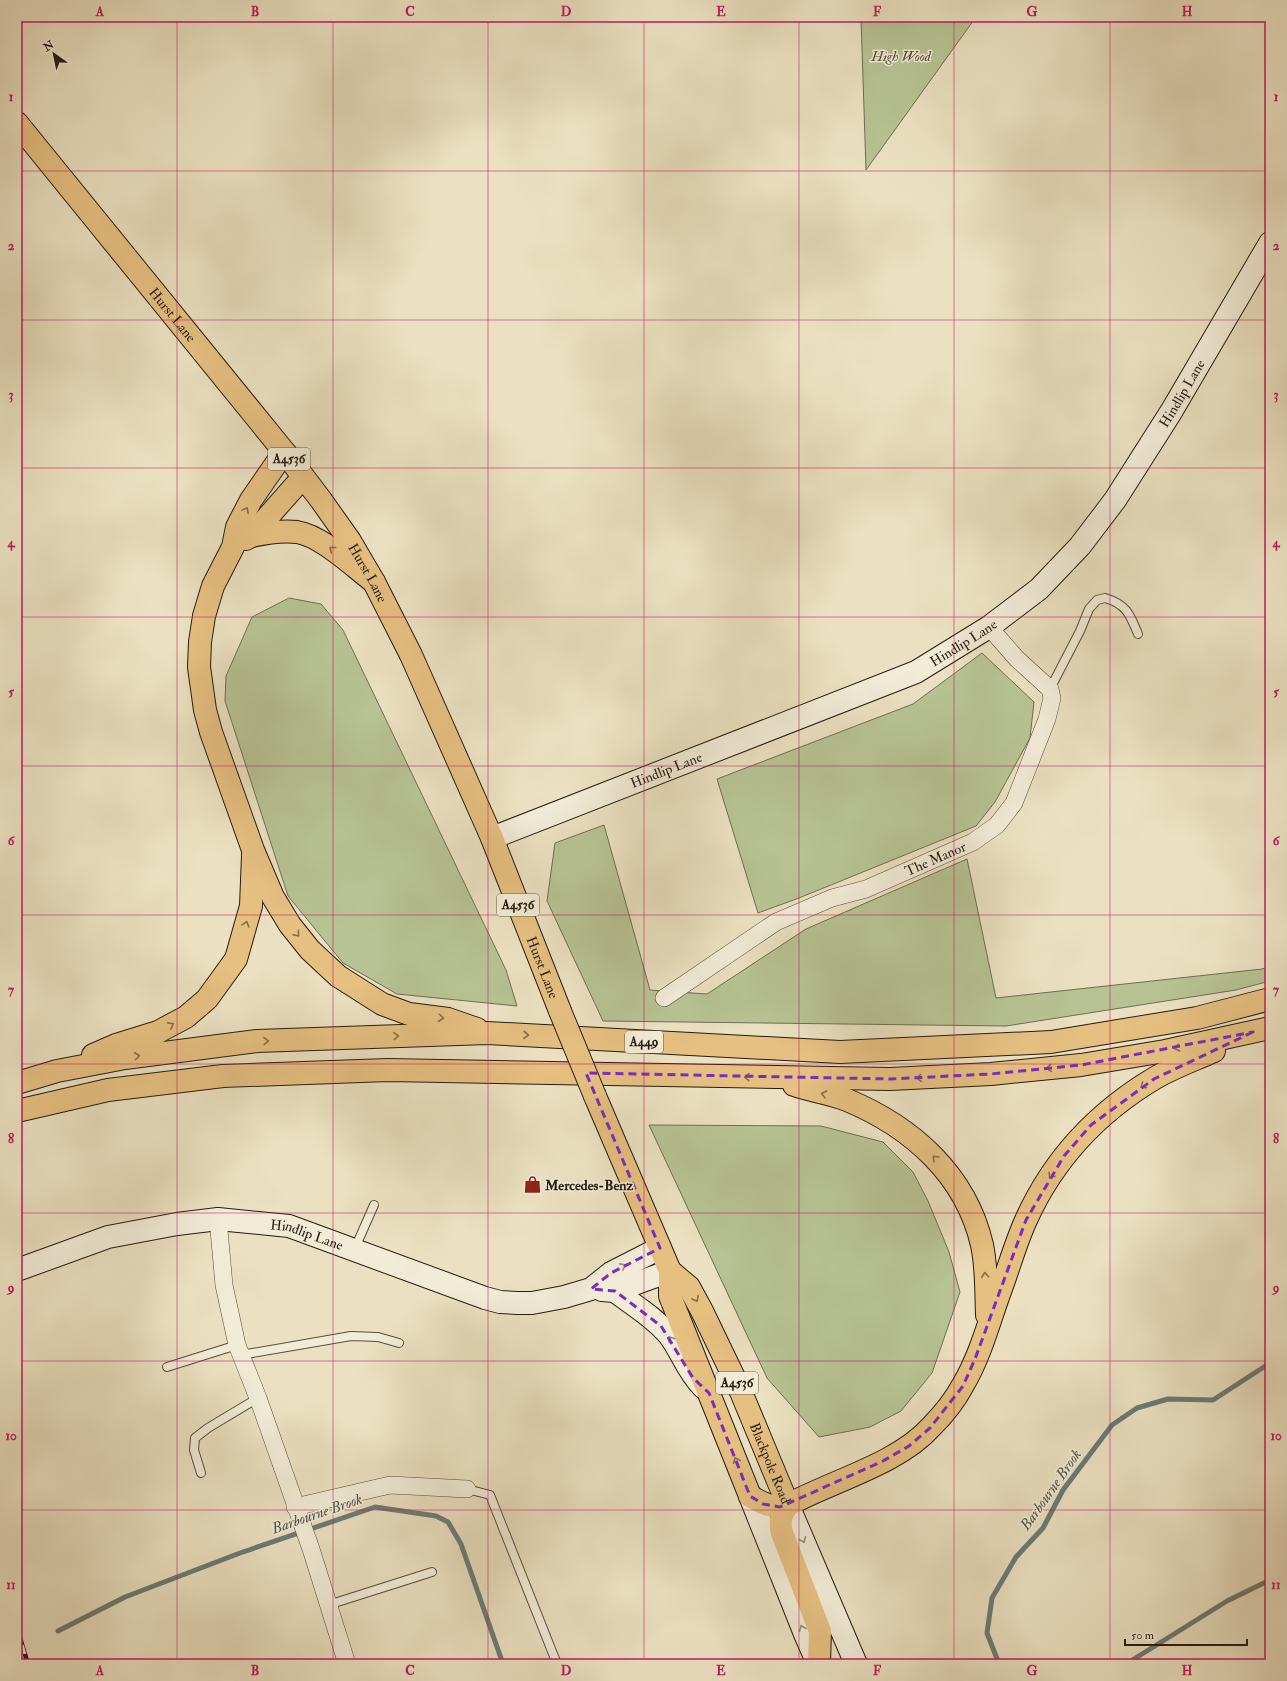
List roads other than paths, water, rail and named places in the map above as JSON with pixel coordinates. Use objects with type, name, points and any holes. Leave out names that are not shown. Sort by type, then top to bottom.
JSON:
[{"type":"main road","name":"Hurst Lane","points":[[17,123],[286,454],[350,541],[374,582],[411,655],[492,838],[560,1011],[596,1096]]},
{"type":"main road","points":[[242,541],[237,527],[251,500],[278,462],[286,454]]},
{"type":"main road","points":[[303,477],[242,541],[213,586],[204,616],[198,667],[205,710],[211,732],[254,850],[273,897],[290,926],[310,950],[338,976],[382,1004],[409,1014],[448,1019],[487,1033]]},
{"type":"main road","points":[[242,541],[281,531],[297,532],[311,536],[324,543],[374,582]]},
{"type":"main road","points":[[57,1071],[116,1044],[158,1032],[186,1017],[207,999],[236,959],[251,906],[254,850]]},
{"type":"main road","name":"A449","points":[[17,1083],[57,1071],[125,1058],[258,1041],[487,1033],[840,1052],[1051,1042],[1197,1018],[1270,999]]},
{"type":"main road","points":[[17,1111],[108,1090],[238,1076],[388,1070],[890,1079],[991,1074],[1081,1066],[1164,1051],[1261,1030]]},
{"type":"main road","points":[[750,1496],[763,1504],[780,1507],[788,1505],[883,1461],[909,1446],[930,1428],[963,1386],[987,1328],[1026,1220],[1044,1186],[1064,1156],[1092,1125],[1122,1101],[1154,1079],[1182,1064],[1261,1030]]},
{"type":"main road","points":[[772,1078],[808,1090],[845,1099],[868,1110],[896,1125],[917,1140],[940,1162],[958,1187],[973,1216],[982,1246],[986,1277],[987,1328]]},
{"type":"main road","name":"Blackpole Road","points":[[596,1096],[670,1271],[670,1296],[750,1496]]},
{"type":"main road","name":"Blackpole Road","points":[[670,1271],[689,1288],[702,1311],[741,1392],[788,1505]]},
{"type":"main road","points":[[788,1505],[782,1512],[780,1522],[782,1533],[820,1631],[819,1664]]},
{"type":"street","name":"Hindlip Lane","points":[[492,838],[916,672],[990,627],[1039,589],[1080,546],[1115,500],[1171,412],[1270,243]]},
{"type":"street","points":[[990,627],[1017,659],[1050,689]]},
{"type":"street","name":"The Manor","points":[[664,998],[776,922],[832,898],[866,889],[973,842],[997,825],[1014,803],[1047,719],[1052,698],[1050,689]]},
{"type":"street","name":"Hindlip Lane","points":[[17,1270],[108,1236],[177,1224],[218,1219],[289,1226],[354,1251],[500,1302],[532,1303],[564,1297],[592,1289],[615,1291],[670,1271]]},
{"type":"street","points":[[218,1219],[224,1285],[239,1350],[258,1398],[311,1550],[347,1664]]},
{"type":"street","name":"Hindlip Lane","points":[[592,1289],[611,1273],[660,1248]]},
{"type":"street","points":[[615,1291],[661,1326],[670,1337],[693,1378],[709,1393]]},
{"type":"street","points":[[295,1507],[390,1485],[467,1489]]},
{"type":"street","name":"Blackpole Road","points":[[750,1496],[805,1634],[819,1664]]},
{"type":"street","name":"Blackpole Road","points":[[788,1505],[856,1664]]},
{"type":"lane","points":[[1050,689],[1080,631],[1089,609],[1097,600],[1105,598],[1121,604],[1130,614],[1138,634]]},
{"type":"lane","points":[[354,1251],[374,1205]]},
{"type":"lane","points":[[167,1367],[239,1350],[351,1336],[378,1338],[399,1343]]},
{"type":"lane","points":[[201,1473],[194,1450],[195,1438],[223,1418],[258,1398]]},
{"type":"lane","points":[[467,1489],[490,1496],[557,1664]]},
{"type":"lane","points":[[328,1605],[432,1572]]},
{"type":"waterway","name":"Barbourne Brook","points":[[999,1664],[987,1633],[992,1598],[1016,1557],[1043,1528],[1063,1490],[1112,1425],[1137,1408],[1168,1399],[1213,1400],[1270,1363]]},
{"type":"waterway","name":"Barbourne Brook","points":[[58,1631],[125,1597],[240,1553],[375,1507],[436,1516],[448,1522],[461,1544],[503,1664]]},
{"type":"waterway","points":[[1126,1664],[1227,1601],[1270,1580]]},
{"type":"railway","points":[[17,1628],[28,1664]]},
{"type":"place","name":"Mercedes-Benz","points":[[532,1185]]},
{"type":"park label","name":"High Wood","points":[[901,56]]}]
